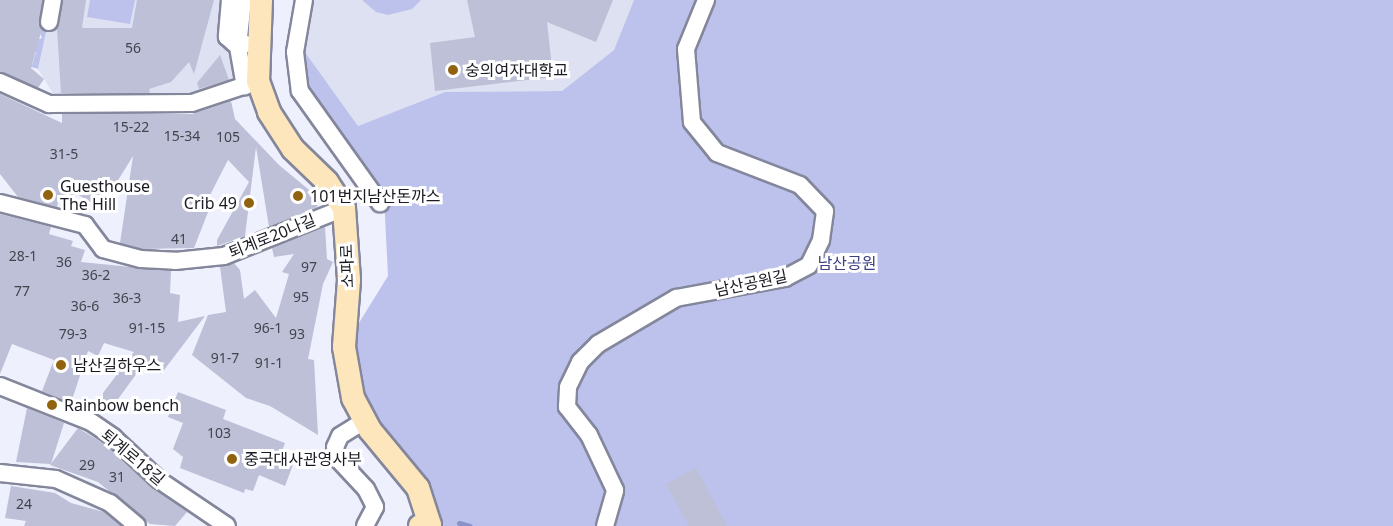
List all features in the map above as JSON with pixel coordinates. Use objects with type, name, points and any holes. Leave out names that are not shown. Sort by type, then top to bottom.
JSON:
[{"type":"street","points":[[49,22],[53,0]]},
{"type":"street","points":[[230,0],[227,37],[234,43],[258,42]]},
{"type":"street","points":[[0,82],[49,104],[192,104],[252,84],[238,47],[243,0]]},
{"type":"street","name":"소파로","points":[[261,0],[252,84],[285,139],[327,183],[344,208],[350,280],[345,347],[353,398],[364,421],[418,488],[430,525],[420,526]]},
{"type":"street","points":[[304,0],[295,52],[300,91],[380,203]]},
{"type":"street","name":"남산공원길","points":[[605,526],[615,490],[589,435],[567,407],[568,387],[580,362],[598,344],[676,298],[785,278],[809,265],[821,240],[825,211],[800,185],[717,153],[692,122],[686,49],[706,0]]},
{"type":"street","name":"퇴계로20나길","points":[[0,203],[85,225],[103,249],[141,259],[175,261],[224,256],[344,208]]},
{"type":"street","name":"퇴계로18길","points":[[0,386],[91,422],[159,480],[227,526]]},
{"type":"street","points":[[364,421],[340,436],[335,447],[338,458],[366,489],[375,507],[365,526]]},
{"type":"street","points":[[0,473],[56,479],[110,503],[137,526]]},
{"type":"shaded area","points":[[53,0],[230,0],[240,85],[200,100],[58,102],[38,69]]},
{"type":"shaded area","name":"숭의여자대학교","points":[[311,0],[634,0],[614,50],[562,91],[445,92],[358,126],[302,48]]},
{"type":"green space","points":[[35,0],[53,0],[38,69],[7,59],[32,65],[36,52],[24,45],[42,38],[30,9]]},
{"type":"green space","points":[[90,0],[135,0],[130,24],[87,17]]},
{"type":"green space","points":[[362,0],[421,0],[412,9],[388,15],[376,12]]},
{"type":"green space","name":"남산공원","points":[[634,0],[1393,0],[1393,526],[420,526],[429,524],[370,430],[344,347],[388,276],[384,196],[301,79],[302,48],[358,126],[445,92],[562,91],[614,50]]},
{"type":"building","points":[[0,0],[42,0],[39,21],[42,29],[31,68],[44,79],[38,88],[0,72]]},
{"type":"building","points":[[63,0],[86,0],[82,28],[132,28],[137,0],[214,0],[194,74],[189,62],[171,82],[149,89],[150,93],[61,93],[57,29]]},
{"type":"building","points":[[467,0],[613,0],[596,42],[547,22],[553,77],[435,91],[430,43],[475,37]]},
{"type":"building","points":[[220,55],[229,80],[199,89],[197,83]]},
{"type":"building","points":[[0,94],[62,123],[62,114],[192,114],[231,101],[235,119],[279,165],[320,199],[317,207],[269,227],[256,147],[245,236],[217,246],[217,240],[249,182],[228,160],[208,199],[210,207],[194,248],[143,249],[120,243],[133,156],[101,208],[75,193],[73,199],[59,199],[57,207],[18,197],[0,174]]},
{"type":"building","points":[[0,214],[51,227],[49,234],[73,241],[71,246],[85,250],[81,262],[171,271],[170,293],[180,295],[178,322],[205,316],[161,374],[145,362],[113,406],[103,399],[103,393],[134,352],[104,343],[98,356],[88,351],[71,403],[42,391],[54,360],[12,344],[0,374]]},
{"type":"building","points":[[325,227],[327,259],[333,262],[323,284],[308,359],[314,360],[318,435],[270,406],[246,398],[192,355],[208,315],[226,312],[220,267],[234,263],[240,270],[244,299],[255,290],[276,318],[289,274],[282,272],[294,254],[274,257],[272,248]]},
{"type":"building","points":[[178,392],[226,410],[223,419],[285,443],[280,456],[294,462],[285,486],[259,475],[253,491],[245,489],[244,493],[180,468],[183,457],[173,449],[183,423],[168,417]]},
{"type":"building","points":[[27,408],[64,423],[51,464],[16,462]]},
{"type":"building","points":[[78,428],[106,445],[152,488],[187,512],[175,526],[150,524],[98,482],[50,465]]},
{"type":"building","points":[[696,468],[727,526],[689,526],[666,484]]},
{"type":"building","points":[[11,486],[55,493],[71,503],[104,512],[121,526],[24,526],[26,521],[5,518]]},
{"type":"waterway","points":[[459,523],[470,526]]},
{"type":"place","name":"숭의여자대학교","points":[[453,70]]},
{"type":"place","name":"Guesthouse The Hill","points":[[48,195]]},
{"type":"place","name":"101번지남산돈까스","points":[[298,196]]},
{"type":"place","name":"Crib 49","points":[[249,203]]},
{"type":"place","name":"남산길하우스","points":[[61,365]]},
{"type":"place","name":"Rainbow bench","points":[[52,405]]},
{"type":"place","name":"중국대사관영사부","points":[[232,459]]}]
